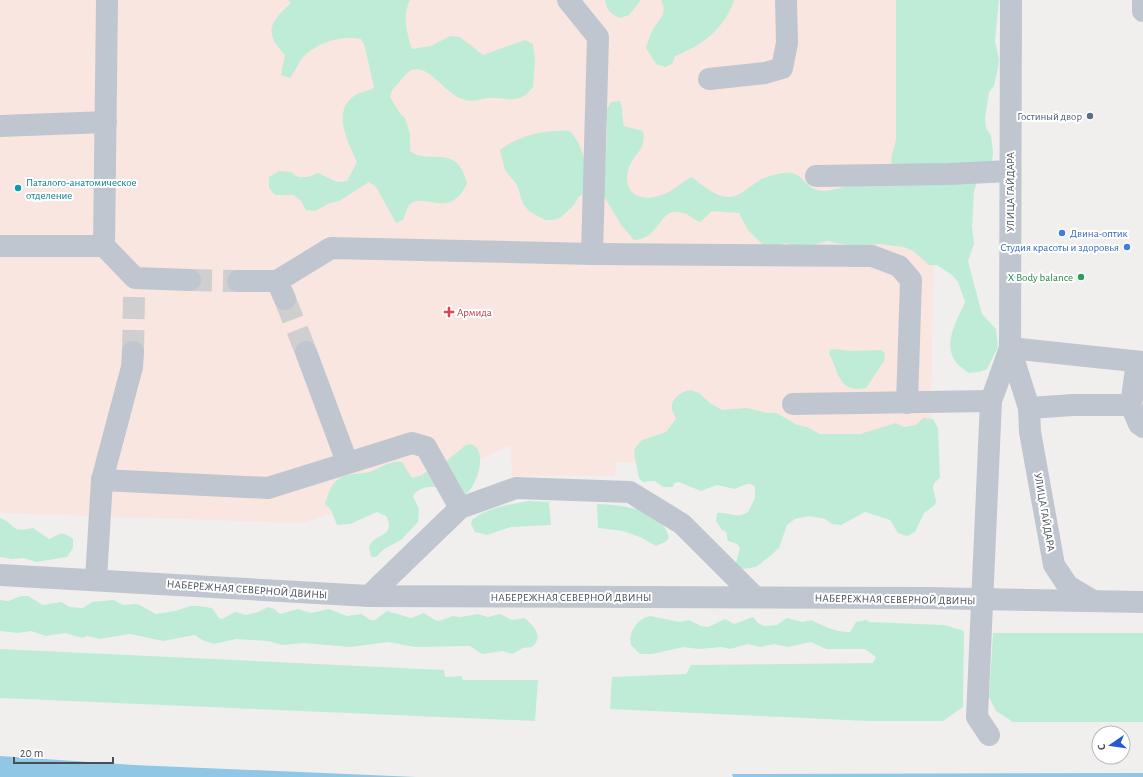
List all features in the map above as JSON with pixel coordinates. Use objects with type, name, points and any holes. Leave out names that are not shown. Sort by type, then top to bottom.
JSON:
[{"type":"street","points":[[107,0],[104,246],[135,288],[190,280]]},
{"type":"street","points":[[568,0],[598,37],[592,254]]},
{"type":"street","points":[[709,79],[765,73],[782,68],[787,43],[786,0]]},
{"type":"street","name":"УЛИЦА ГАЙДАРА","points":[[1011,0],[1009,171],[1010,348],[1029,408],[1030,432],[1054,565],[1068,586],[1093,601]]},
{"type":"street","points":[[1143,0],[1143,11]]},
{"type":"street","points":[[0,126],[106,122]]},
{"type":"street","points":[[816,176],[949,174],[1009,171]]},
{"type":"street","points":[[0,246],[104,246]]},
{"type":"street","points":[[238,281],[281,290],[331,248],[592,254],[872,256],[899,266],[911,280],[907,403]]},
{"type":"street","points":[[989,735],[977,717],[991,401],[1010,348],[1140,362],[1130,405],[1139,424],[1143,427]]},
{"type":"street","points":[[96,579],[102,480],[132,367],[133,352]]},
{"type":"street","points":[[306,352],[347,462]]},
{"type":"street","points":[[792,404],[991,401]]},
{"type":"street","points":[[1029,408],[1074,404],[1130,405]]},
{"type":"street","points":[[102,480],[268,488],[347,462],[412,443],[426,447],[460,508]]},
{"type":"street","points":[[369,596],[460,508],[516,488],[630,492],[682,524],[755,597]]},
{"type":"street","name":"НАБЕРЕЖНАЯ СЕВЕРНОЙ ДВИНЫ","points":[[0,575],[96,579],[369,596],[926,598],[1143,602]]},
{"type":"shaded area","points":[[0,0],[938,0],[930,475],[616,462],[615,476],[512,476],[511,445],[409,491],[302,523],[0,513]]},
{"type":"green space","points":[[288,0],[410,0],[406,12],[406,24],[412,49],[431,46],[450,36],[460,37],[483,55],[525,40],[533,44],[535,60],[533,87],[522,97],[510,99],[489,98],[469,101],[454,95],[432,76],[424,71],[416,69],[409,72],[393,89],[390,97],[399,112],[405,118],[410,134],[410,151],[426,157],[442,157],[450,159],[457,163],[462,170],[467,183],[460,195],[453,201],[437,203],[415,201],[409,205],[403,220],[396,223],[376,187],[369,182],[339,201],[330,203],[315,211],[306,210],[301,201],[294,195],[275,195],[269,188],[269,177],[279,171],[291,172],[298,177],[308,177],[318,173],[337,182],[347,181],[357,162],[346,137],[343,119],[344,111],[347,103],[354,96],[358,93],[374,88],[365,47],[361,39],[354,38],[338,39],[315,47],[303,57],[290,78],[281,75],[285,55],[274,40],[272,28],[278,16],[291,3]]},
{"type":"green space","points":[[605,0],[641,0],[629,15],[620,18],[610,11],[606,6]]},
{"type":"green space","points":[[661,0],[734,0],[725,19],[711,35],[694,47],[675,56],[672,64],[665,67],[656,64],[646,48],[653,29],[662,16],[664,9]]},
{"type":"green space","points":[[896,0],[999,0],[995,41],[999,59],[998,68],[994,86],[989,92],[985,118],[986,128],[991,136],[993,153],[992,162],[977,182],[974,191],[972,227],[974,244],[968,261],[982,314],[996,329],[998,347],[987,369],[969,373],[959,366],[953,358],[950,340],[965,302],[958,282],[952,275],[937,265],[929,265],[913,251],[904,247],[878,244],[861,248],[827,241],[803,248],[785,243],[778,246],[769,247],[761,243],[748,230],[739,213],[712,211],[700,222],[683,213],[675,212],[669,214],[650,234],[643,238],[634,240],[622,226],[602,193],[585,193],[578,197],[574,205],[561,217],[554,220],[545,220],[529,211],[523,204],[517,185],[505,170],[500,150],[515,140],[542,132],[570,131],[580,146],[585,163],[605,173],[607,132],[606,111],[611,102],[620,101],[624,126],[643,131],[643,144],[628,169],[627,177],[630,190],[635,195],[649,198],[658,196],[673,190],[692,177],[715,193],[725,197],[730,197],[746,190],[764,178],[783,173],[790,173],[799,176],[812,188],[817,190],[834,190],[844,187],[891,165],[896,140]]},
{"type":"green space","points":[[830,350],[850,351],[881,350],[885,353],[884,361],[866,388],[850,388],[841,380],[829,354]]},
{"type":"green space","points":[[690,390],[699,393],[710,403],[722,410],[747,408],[767,413],[777,413],[797,425],[807,427],[820,434],[860,434],[896,423],[904,427],[916,425],[923,418],[933,419],[938,428],[940,478],[934,483],[933,487],[936,501],[935,505],[924,513],[915,532],[907,536],[898,533],[890,520],[865,512],[841,525],[832,524],[825,519],[808,516],[795,519],[787,525],[779,548],[770,556],[756,567],[743,569],[738,567],[736,563],[740,548],[737,544],[728,541],[726,532],[722,530],[716,521],[717,513],[740,515],[748,512],[755,498],[755,487],[751,484],[747,484],[735,489],[717,485],[701,491],[679,482],[674,483],[673,487],[663,487],[655,481],[643,482],[639,478],[634,453],[635,448],[642,440],[666,432],[676,419],[672,410],[674,399],[683,392]]},
{"type":"green space","points":[[471,444],[476,448],[480,461],[477,477],[469,491],[464,495],[437,487],[431,487],[418,491],[413,496],[419,509],[418,522],[401,540],[384,549],[376,557],[371,557],[369,547],[374,540],[389,529],[389,523],[386,516],[377,512],[350,524],[337,525],[331,510],[325,504],[332,486],[336,481],[344,476],[372,471],[390,463],[402,462],[412,478],[422,475],[435,465],[445,462],[466,445]]},
{"type":"green space","points":[[528,501],[549,502],[551,525],[511,527],[487,535],[475,532],[471,524],[472,520],[492,509]]},
{"type":"green space","points":[[597,504],[629,507],[650,514],[665,528],[669,538],[665,542],[656,546],[640,537],[623,531],[598,528]]},
{"type":"green space","points":[[0,518],[16,529],[20,530],[33,528],[49,539],[59,534],[66,534],[73,539],[73,548],[67,557],[36,562],[24,558],[12,559],[0,557]]},
{"type":"green space","points":[[21,596],[28,596],[43,605],[61,602],[70,607],[83,608],[92,602],[114,600],[123,605],[138,604],[156,614],[175,611],[190,606],[198,606],[212,608],[219,618],[222,619],[235,612],[246,615],[258,612],[268,607],[274,609],[280,614],[298,609],[311,613],[329,609],[347,616],[362,614],[370,620],[375,620],[387,611],[411,618],[424,613],[439,621],[453,616],[461,617],[478,614],[488,617],[500,614],[512,620],[524,618],[536,631],[537,639],[536,643],[532,647],[523,648],[512,654],[503,651],[482,654],[470,646],[415,647],[389,642],[350,647],[304,643],[282,645],[268,641],[236,639],[214,644],[202,640],[195,635],[163,641],[130,634],[100,639],[87,636],[82,638],[65,633],[46,636],[31,631],[18,633],[0,631],[0,600],[8,601]]},
{"type":"green space","points":[[650,616],[680,622],[689,620],[701,626],[708,627],[725,619],[734,624],[753,617],[758,623],[764,626],[777,625],[787,618],[802,622],[811,620],[834,630],[844,632],[850,632],[856,622],[866,620],[869,622],[945,625],[964,631],[963,707],[943,721],[868,721],[610,709],[612,677],[686,674],[691,665],[873,663],[876,657],[865,649],[826,649],[811,642],[788,647],[774,644],[760,647],[748,644],[730,649],[722,647],[699,649],[684,647],[652,654],[640,654],[631,645],[630,640],[632,631],[637,623]]},
{"type":"green space","points":[[993,633],[1143,633],[1143,722],[1013,722],[996,711],[989,697]]},
{"type":"green space","points":[[0,649],[444,670],[445,677],[462,676],[463,680],[538,680],[535,721],[0,698]]},
{"type":"water","points":[[0,756],[134,765],[416,777],[0,777]]},
{"type":"water","points":[[1143,773],[1143,777],[733,777],[732,774]]},
{"type":"tunnel","points":[[190,280],[238,281]]},
{"type":"tunnel","points":[[133,352],[134,297]]},
{"type":"tunnel","points":[[285,299],[306,352]]},
{"type":"place","name":"Гостиный двор","points":[[1090,116]]},
{"type":"place","name":"Паталого-анатомическое отделение","points":[[18,188]]},
{"type":"place","name":"Двина-оптик","points":[[1062,233]]},
{"type":"place","name":"Студия красоты и здоровья","points":[[1127,247]]},
{"type":"place","name":"X Body balance","points":[[1081,277]]},
{"type":"place","name":"Армида","points":[[449,312]]}]
